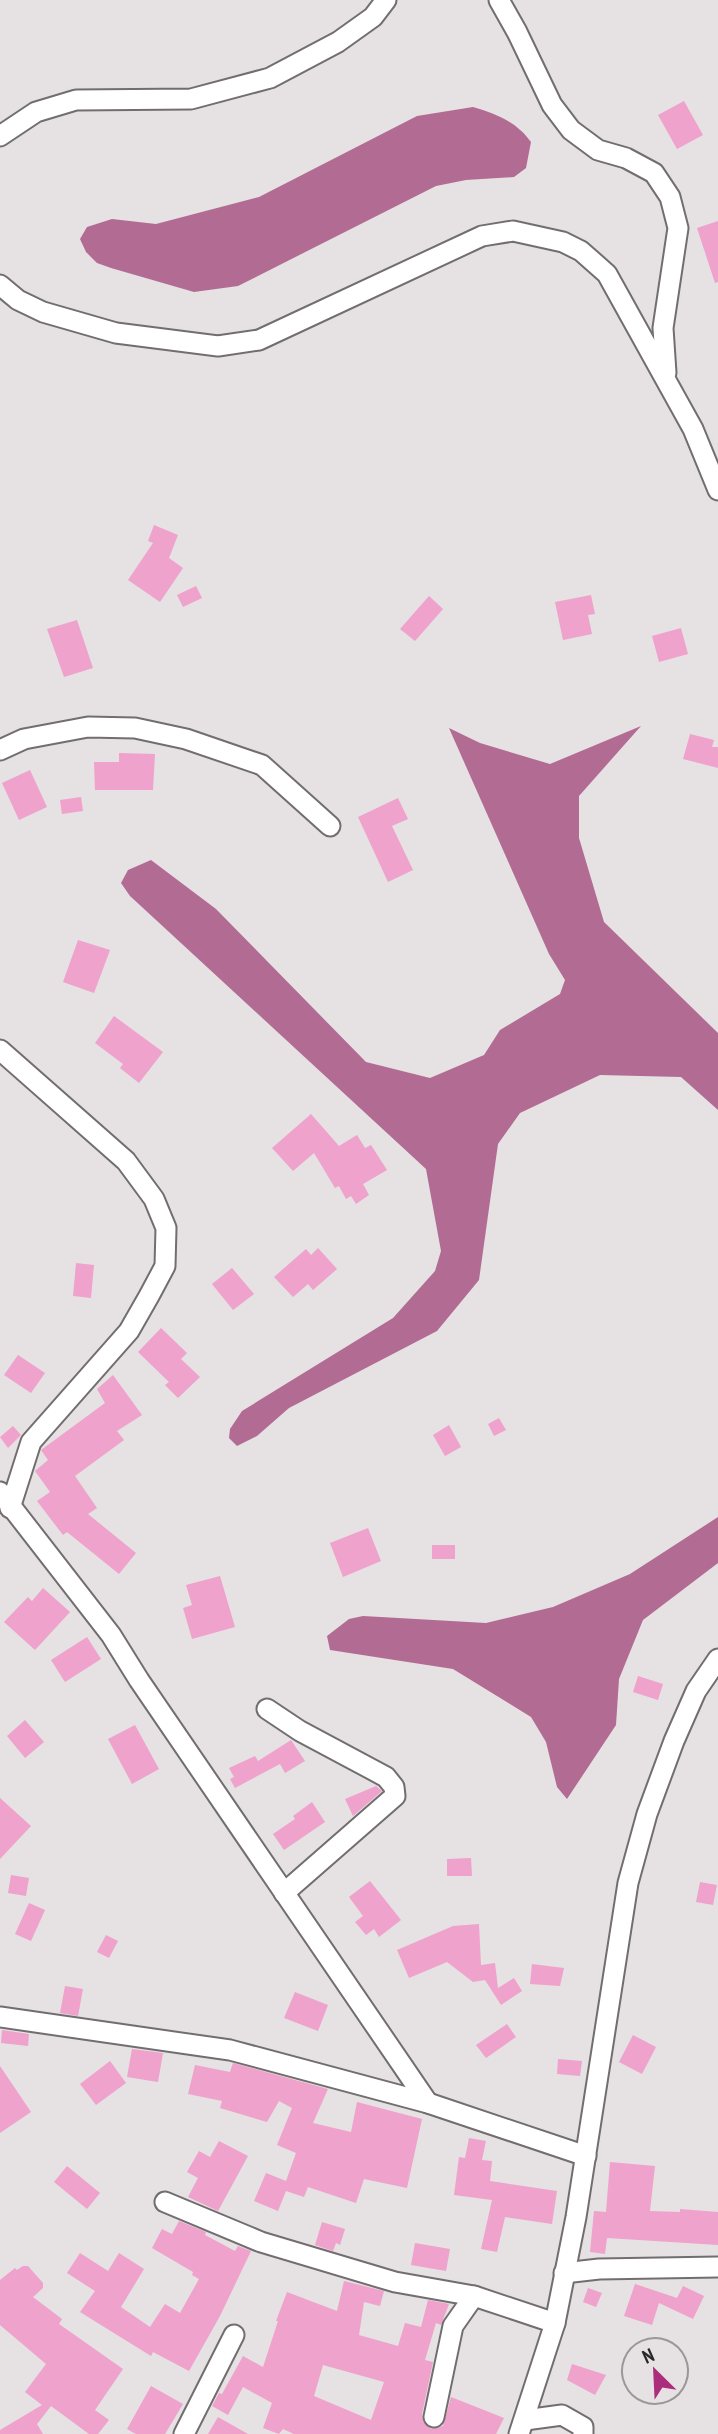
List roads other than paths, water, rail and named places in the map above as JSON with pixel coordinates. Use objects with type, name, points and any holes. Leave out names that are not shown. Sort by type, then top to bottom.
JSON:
[{"type":"street","points":[[0,136],[36,112],[76,100],[191,99],[270,78],[338,42],[373,17],[386,0]]},
{"type":"street","points":[[499,0],[552,105],[571,130],[598,150],[626,158],[654,173],[670,197],[678,228],[663,328],[666,380]]},
{"type":"street","points":[[0,285],[18,300],[43,312],[116,333],[218,346],[259,340],[482,236],[513,231],[564,242],[582,251],[607,274],[693,429],[718,490]]},
{"type":"street","points":[[0,750],[24,738],[88,727],[135,728],[186,739],[262,765],[330,826]]},
{"type":"street","points":[[0,1050],[126,1161],[154,1199],[166,1228],[165,1266],[129,1331],[31,1442],[5,1500],[111,1635],[428,2103]]},
{"type":"street","points":[[522,2427],[555,2323],[586,2156],[628,1883],[647,1814],[674,1741],[696,1691],[718,1659]]},
{"type":"street","points":[[268,1709],[300,1731],[386,1777],[394,1787],[395,1796],[284,1893]]},
{"type":"street","points":[[0,2017],[230,2050],[428,2103],[586,2156]]},
{"type":"street","points":[[165,2202],[261,2242],[395,2282],[474,2296],[555,2323]]},
{"type":"street","points":[[564,2273],[599,2269],[718,2267]]},
{"type":"street","points":[[434,2417],[453,2326],[474,2296]]},
{"type":"street","points":[[184,2434],[234,2335]]},
{"type":"street","points":[[522,2427],[562,2415],[583,2427],[583,2434]]}]
